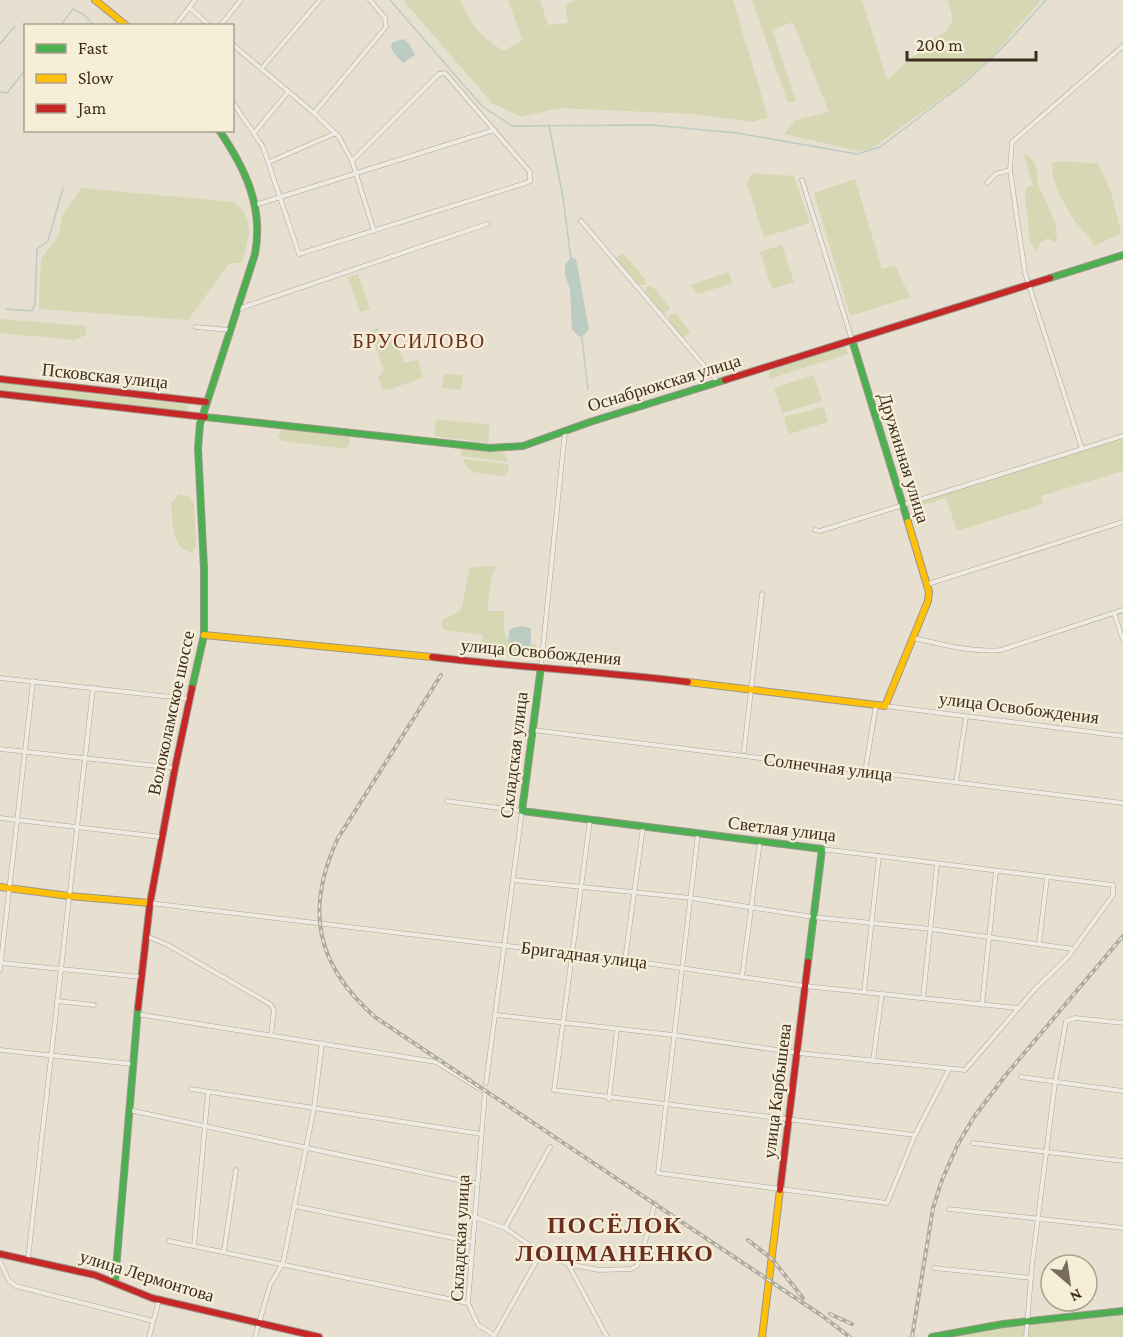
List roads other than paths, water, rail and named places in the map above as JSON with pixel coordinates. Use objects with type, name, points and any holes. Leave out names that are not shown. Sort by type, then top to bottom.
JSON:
[{"type":"street","points":[[95,0],[125,24]]},
{"type":"street","points":[[177,24],[195,0]]},
{"type":"street","points":[[222,24],[241,0]]},
{"type":"street","points":[[262,68],[320,0]]},
{"type":"street","points":[[314,113],[386,27],[385,18],[370,0]]},
{"type":"street","points":[[189,8],[208,24]]},
{"type":"street","points":[[234,46],[314,113],[343,141],[352,161],[374,231]]},
{"type":"street","points":[[1082,449],[1028,285],[1011,170],[1012,142],[1123,46]]},
{"type":"street","points":[[234,104],[255,132],[269,162],[299,254],[530,182],[530,172],[445,73],[439,74],[352,161]]},
{"type":"street","points":[[255,132],[288,92]]},
{"type":"street","points":[[255,205],[494,130]]},
{"type":"street","name":"Волоколамское шоссе","points":[[115,1281],[132,1064],[145,936],[161,837],[204,635],[204,568],[198,448],[201,416],[210,397],[258,242],[259,227],[255,205],[241,166],[220,132]]},
{"type":"street","points":[[269,162],[336,133]]},
{"type":"street","points":[[987,183],[996,174],[1011,170]]},
{"type":"street","points":[[802,180],[852,340]]},
{"type":"street","points":[[580,221],[718,382]]},
{"type":"street","points":[[237,309],[487,224]]},
{"type":"street","name":"Оснабрюкская улица","points":[[201,416],[508,448],[523,446],[565,430],[1123,255]]},
{"type":"street","points":[[196,327],[231,330]]},
{"type":"street","name":"Дружинная улица","points":[[852,340],[928,584]]},
{"type":"street","name":"Псковская улица","points":[[0,379],[206,402]]},
{"type":"street","name":"Псковская улица","points":[[0,394],[201,416]]},
{"type":"street","name":"Складская улица","points":[[486,1083],[541,667],[565,430]]},
{"type":"street","points":[[815,530],[820,531],[1123,436]]},
{"type":"street","points":[[885,706],[928,601],[928,584],[1123,522]]},
{"type":"street","points":[[744,751],[762,594]]},
{"type":"street","points":[[912,638],[984,652],[1001,650],[1123,610]]},
{"type":"street","points":[[1114,614],[1123,639]]},
{"type":"street","name":"улица Освобождения","points":[[204,635],[398,653],[506,666],[627,675],[1123,736]]},
{"type":"street","points":[[0,678],[190,699]]},
{"type":"street","points":[[0,970],[33,681]]},
{"type":"street","points":[[28,1259],[93,688]]},
{"type":"street","points":[[866,772],[876,705]]},
{"type":"street","points":[[957,782],[966,717]]},
{"type":"street","name":"Солнечная улица","points":[[533,730],[1123,803]]},
{"type":"street","points":[[0,749],[175,768]]},
{"type":"street","name":"Светлая улица","points":[[447,801],[1113,885],[1113,895],[1073,949]]},
{"type":"street","points":[[0,818],[161,837]]},
{"type":"street","points":[[590,820],[554,1090],[915,1135]]},
{"type":"street","points":[[626,960],[643,827]]},
{"type":"street","points":[[698,833],[664,1105],[658,1173],[887,1203],[915,1135],[949,1069]]},
{"type":"street","points":[[742,977],[760,841]]},
{"type":"street","name":"улица Карбышева","points":[[762,1337],[822,849]]},
{"type":"street","points":[[864,992],[879,856]]},
{"type":"street","points":[[922,998],[937,864]]},
{"type":"street","points":[[982,1005],[996,871]]},
{"type":"street","points":[[1039,944],[1047,877]]},
{"type":"street","points":[[496,1015],[673,1035],[798,1053],[965,1070],[1017,1008],[1068,957],[1073,949],[931,929],[813,917],[691,898],[513,880]]},
{"type":"street","points":[[0,887],[150,903]]},
{"type":"street","name":"Бригадная улица","points":[[150,903],[626,960],[805,986],[1017,1008]]},
{"type":"street","points":[[145,936],[166,944],[270,1004],[274,1010],[271,1035]]},
{"type":"street","points":[[0,963],[141,976]]},
{"type":"street","points":[[873,1061],[882,993]]},
{"type":"street","points":[[57,1001],[94,1005]]},
{"type":"street","points":[[137,1014],[322,1043],[307,1148],[283,1263],[270,1285],[255,1337]]},
{"type":"street","points":[[1026,1337],[1055,1083],[1066,1021],[1075,1018],[1123,1023]]},
{"type":"street","points":[[609,1098],[617,1029]]},
{"type":"street","name":"Складская улица","points":[[322,1043],[436,1062],[485,1092],[468,1303],[478,1325],[494,1336]]},
{"type":"street","points":[[0,1050],[132,1064]]},
{"type":"street","points":[[1021,1077],[1123,1091]]},
{"type":"street","points":[[190,1089],[481,1134]]},
{"type":"street","points":[[194,1246],[208,1092]]},
{"type":"street","points":[[129,1110],[477,1184]]},
{"type":"street","points":[[973,1143],[1123,1161]]},
{"type":"street","points":[[505,1228],[550,1147]]},
{"type":"street","points":[[224,1251],[236,1170]]},
{"type":"street","points":[[475,1217],[505,1228],[541,1253],[568,1264],[599,1270],[631,1269],[637,1266],[655,1203]]},
{"type":"street","points":[[294,1206],[473,1242]]},
{"type":"street","points":[[949,1209],[1123,1228]]},
{"type":"street","points":[[169,1241],[468,1303]]},
{"type":"street","points":[[494,1336],[541,1253]]},
{"type":"street","points":[[1,1256],[9,1281],[16,1286],[153,1321]]},
{"type":"street","name":"улица Лермонтова","points":[[1,1256],[28,1259],[115,1281],[159,1300],[319,1337]]},
{"type":"street","points":[[568,1264],[608,1337]]},
{"type":"street","points":[[934,1268],[1032,1278]]},
{"type":"street","points":[[149,1337],[159,1300]]},
{"type":"street","points":[[932,1337],[1028,1320],[1123,1311]]},
{"type":"waterway","points":[[390,0],[482,106],[512,126],[652,125],[737,133],[857,154],[880,147],[967,81],[1004,46],[1046,0]]},
{"type":"waterway","points":[[62,24],[73,9],[93,24]]},
{"type":"waterway","points":[[0,44],[15,26]]},
{"type":"waterway","points":[[0,92],[7,93],[24,72]]},
{"type":"waterway","points":[[549,125],[563,198],[571,259]]},
{"type":"waterway","points":[[6,309],[32,311],[35,304],[37,249],[48,241],[63,188]]},
{"type":"waterway","points":[[582,338],[588,390]]},
{"type":"railway","points":[[441,675],[338,838],[328,864],[321,888],[319,912],[328,956],[339,977],[375,1017],[821,1315],[850,1337]]},
{"type":"railway","points":[[912,1337],[933,1208],[942,1180],[958,1144],[974,1117],[1005,1076],[1123,936]]},
{"type":"railway","points":[[748,1240],[772,1259],[803,1298]]},
{"type":"railway","points":[[830,1314],[852,1324]]},
{"type":"district","name":"БРУСИЛОВО","points":[[419,341]]},
{"type":"district","name":"ПОСЁЛОК ЛОЦМАНЕНКО","points":[[615,1238]]}]
